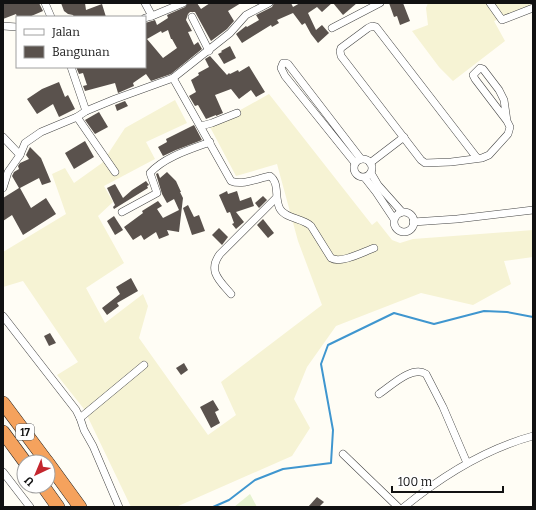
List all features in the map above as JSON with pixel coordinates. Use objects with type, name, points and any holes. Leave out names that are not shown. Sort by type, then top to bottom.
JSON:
[{"type":"highway","name":"17","points":[[3,403],[40,454]]},
{"type":"highway","name":"17","points":[[3,432],[19,454]]},
{"type":"highway","name":"17","points":[[56,475],[80,507]]},
{"type":"highway","points":[[49,494],[58,507]]},
{"type":"street","points":[[45,3],[51,16]]},
{"type":"street","points":[[145,3],[148,17],[183,3]]},
{"type":"street","points":[[3,188],[8,172],[20,155],[25,143],[41,132],[77,117],[86,111],[173,78],[230,33],[246,15],[269,3]]},
{"type":"street","points":[[332,28],[380,3]]},
{"type":"street","points":[[490,3],[502,20],[533,8]]},
{"type":"street","points":[[192,17],[209,50]]},
{"type":"street","points":[[3,26],[16,27]]},
{"type":"street","points":[[477,158],[376,27],[372,26],[341,48],[340,54],[421,160],[425,163],[451,162],[477,158],[489,155],[508,134],[510,127],[507,121],[473,75],[480,68],[483,69],[499,90],[504,100],[507,121]]},
{"type":"street","points":[[286,62],[288,64],[358,161],[285,76],[281,68],[283,63],[286,62]]},
{"type":"street","points":[[71,68],[86,111]]},
{"type":"street","points":[[173,78],[231,181],[236,183],[270,176],[276,183],[276,198],[283,213],[307,222],[331,258],[336,261],[374,248]]},
{"type":"street","points":[[201,126],[237,113]]},
{"type":"street","points":[[77,117],[115,172]]},
{"type":"street","points":[[3,137],[20,155]]},
{"type":"street","points":[[370,163],[404,137]]},
{"type":"street","points":[[122,212],[157,193],[150,174],[154,168],[180,153],[210,142]]},
{"type":"street","points":[[358,161],[354,170],[355,174],[358,176],[368,176],[402,212],[411,215],[414,222],[411,228],[406,232],[402,232],[394,225],[394,219],[376,192],[368,176],[372,166],[370,163],[364,159],[358,161]]},
{"type":"street","points":[[231,294],[218,279],[214,270],[215,261],[220,254],[276,198]]},
{"type":"street","points":[[414,222],[456,219],[533,210]]},
{"type":"street","points":[[394,219],[398,213],[402,212]]},
{"type":"street","points":[[3,316],[76,410],[119,507]]},
{"type":"street","points":[[80,418],[144,365]]},
{"type":"street","points":[[379,394],[408,374],[415,371],[426,374],[443,407],[467,463]]},
{"type":"street","points":[[404,507],[434,484],[467,463],[495,449],[533,436]]},
{"type":"street","points":[[343,454],[398,507]]},
{"type":"street","points":[[3,472],[6,483],[30,507]]},
{"type":"shaded area","points":[[428,3],[533,3],[533,6],[494,21],[505,41],[453,81],[439,67],[412,31],[428,25],[426,8]]},
{"type":"shaded area","points":[[269,94],[372,225],[377,221],[392,240],[400,243],[413,239],[533,230],[533,257],[504,261],[511,284],[473,305],[421,293],[336,326],[307,367],[294,399],[310,428],[292,456],[176,507],[131,507],[84,409],[57,375],[78,362],[23,281],[3,287],[3,252],[66,214],[52,174],[65,168],[74,183],[102,163],[125,128],[175,100],[187,123],[146,142],[155,159],[104,186],[113,202],[98,216],[124,263],[86,288],[105,323],[143,294],[148,306],[139,338],[208,435],[236,415],[221,382],[322,305],[298,241],[277,164],[236,176],[210,127]]},
{"type":"green space","points":[[250,494],[257,507],[234,507]]},
{"type":"building","points":[[3,3],[39,3],[43,11],[31,16],[17,16],[16,14],[3,19]]},
{"type":"building","points":[[61,3],[85,3],[86,10],[102,4],[106,16],[74,16],[64,11]]},
{"type":"building","points":[[188,3],[197,3],[201,9],[210,3],[241,3],[228,11],[234,21],[227,29],[211,41],[195,12],[190,12],[188,14],[186,20],[192,31],[188,32],[194,45],[198,42],[202,49],[171,74],[151,81],[146,74],[133,83],[134,86],[118,93],[115,83],[85,91],[83,86],[87,85],[83,73],[79,74],[76,68],[146,68],[146,23],[155,20],[157,25],[168,18],[167,15],[185,7]],"holes":[[[168,30],[177,48],[163,58],[147,39],[161,31],[162,33]]]},
{"type":"building","points":[[274,3],[291,3],[293,7],[300,3],[332,3],[322,12],[317,7],[308,13],[316,30],[322,25],[329,33],[318,43],[305,23],[302,25],[293,13],[277,20],[279,23],[272,27],[271,25],[242,43],[236,34],[246,26],[247,27],[259,20],[256,15],[272,7]]},
{"type":"building","points":[[333,3],[357,3],[343,15]]},
{"type":"building","points":[[389,3],[403,3],[410,21],[400,25],[397,16],[394,17]]},
{"type":"building","points":[[230,46],[236,58],[224,64],[218,54]]},
{"type":"building","points":[[210,56],[227,75],[238,70],[239,72],[249,66],[265,92],[256,97],[251,90],[239,99],[231,89],[215,95],[223,113],[206,119],[198,105],[195,106],[189,96],[196,92],[191,80],[199,75],[198,73],[209,67],[205,59]]},
{"type":"building","points":[[59,82],[65,97],[68,95],[75,109],[59,117],[53,104],[37,114],[27,99],[42,89]]},
{"type":"building","points":[[125,101],[128,106],[117,111],[115,105]]},
{"type":"building","points":[[99,112],[108,127],[95,134],[85,120]]},
{"type":"building","points":[[194,125],[202,140],[163,156],[158,147],[167,142],[166,139]]},
{"type":"building","points":[[85,141],[94,157],[74,169],[65,153]]},
{"type":"building","points":[[30,147],[41,158],[51,182],[42,185],[39,178],[20,188],[31,208],[46,198],[56,214],[23,235],[12,215],[3,221],[3,198],[19,188],[12,176],[14,172],[19,169],[18,166],[20,163],[29,159],[26,155]]},
{"type":"building","points":[[167,172],[176,181],[183,198],[179,232],[167,230],[169,235],[159,239],[156,232],[144,240],[141,235],[133,240],[124,227],[143,213],[142,211],[158,201],[162,206],[157,209],[163,218],[179,210],[174,199],[167,203],[162,194],[156,174],[158,173],[160,178]]},
{"type":"building","points":[[146,181],[149,185],[147,186],[148,188],[114,209],[113,207],[115,205],[107,188],[115,184],[123,198]]},
{"type":"building","points":[[227,191],[228,194],[237,191],[240,201],[251,197],[254,206],[236,212],[244,222],[236,229],[232,224],[234,223],[230,212],[227,213],[219,195]]},
{"type":"building","points":[[263,196],[267,200],[259,208],[255,203]]},
{"type":"building","points":[[188,205],[194,217],[199,215],[205,231],[192,235],[183,208]]},
{"type":"building","points":[[114,216],[123,230],[115,235],[107,221]]},
{"type":"building","points":[[263,219],[274,233],[268,238],[257,225]]},
{"type":"building","points":[[219,228],[228,237],[222,245],[212,235]]},
{"type":"building","points":[[131,278],[138,291],[117,303],[119,306],[107,315],[102,308],[120,294],[116,287]]},
{"type":"building","points":[[50,333],[56,343],[49,346],[44,336]]},
{"type":"building","points":[[184,363],[188,370],[181,375],[176,368]]},
{"type":"building","points":[[213,400],[219,410],[215,412],[220,423],[211,428],[200,407]]},
{"type":"building","points":[[317,497],[324,502],[319,507],[308,507]]},
{"type":"waterway","points":[[213,507],[229,500],[255,480],[283,469],[331,463],[333,430],[321,364],[328,345],[394,313],[434,324],[484,311],[507,312],[533,317]]}]
